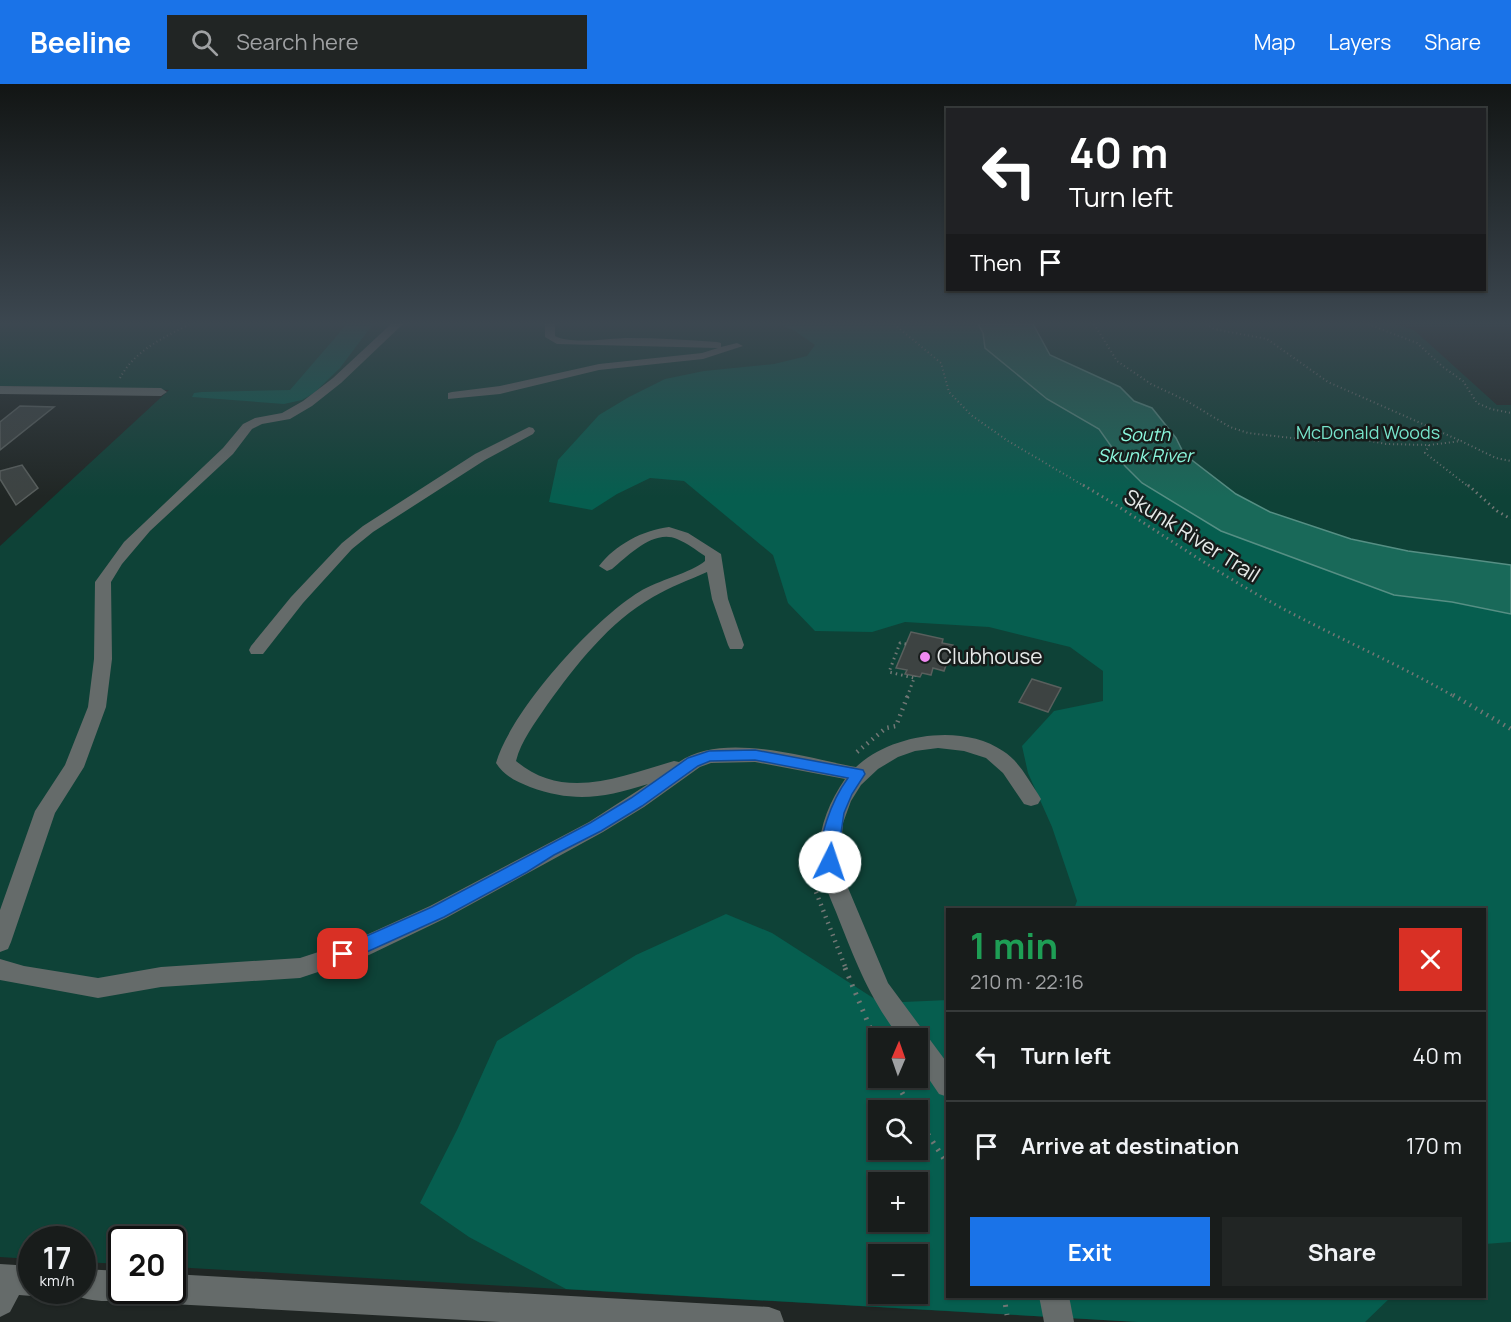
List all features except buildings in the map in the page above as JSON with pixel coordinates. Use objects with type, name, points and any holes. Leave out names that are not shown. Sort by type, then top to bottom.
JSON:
[{"type":"street","points":[[0,942],[45,811],[74,767],[97,706],[103,659],[103,582],[106,575],[128,547],[185,489],[229,450],[245,429],[259,420],[284,417],[333,382]]},
{"type":"street","points":[[452,396],[500,390],[535,382]]},
{"type":"street","points":[[0,390],[161,392]]},
{"type":"street","points":[[0,401],[14,390]]},
{"type":"street","points":[[257,650],[303,593],[347,546],[368,529],[470,463],[529,431]]},
{"type":"street","points":[[607,566],[638,542],[660,533],[679,534],[713,554],[720,599],[736,645]]},
{"type":"street","points":[[713,561],[709,566],[652,590],[636,600],[593,636],[562,673],[523,728],[509,750],[506,763],[514,771],[552,789],[588,792],[616,786],[709,756],[755,755],[858,774]]},
{"type":"street","points":[[907,1028],[881,992],[831,875],[829,849],[836,813],[845,792],[858,774],[875,759],[897,748],[929,742],[953,742],[982,748],[1001,758],[1031,799]]},
{"type":"street","points":[[0,969],[24,976],[98,988],[180,975],[300,968],[326,961],[361,948],[438,912],[521,868],[637,802],[693,762]]},
{"type":"street","points":[[928,1057],[946,1082]]},
{"type":"street","points":[[186,1290],[435,1313],[769,1322]]},
{"type":"street","points":[[1054,1298],[1059,1322]]},
{"type":"path","name":"Skunk River Trail","points":[[946,382],[949,392],[971,415],[1008,441],[1103,497],[1206,565],[1328,633],[1414,673],[1511,729]]},
{"type":"path","points":[[1147,382],[1185,400],[1230,427],[1248,433],[1318,441],[1352,438],[1386,444],[1430,445],[1461,441]]},
{"type":"path","points":[[1328,382],[1496,458],[1511,461]]},
{"type":"path","points":[[1463,382],[1477,403],[1491,410],[1510,414]]},
{"type":"path","points":[[1430,445],[1425,453],[1497,511],[1511,519]]},
{"type":"path","points":[[906,644],[900,643],[889,672],[914,678]]},
{"type":"path","points":[[928,1134],[946,1162]]},
{"type":"path","points":[[1004,1298],[1007,1315]]},
{"type":"green space","points":[[0,382],[923,382],[1511,872],[1511,1322],[1138,1322],[186,1268],[186,1226],[108,1226],[108,1263],[96,1263],[96,1226],[18,1226],[18,1258],[0,1257],[0,546],[169,390],[0,386]]},
{"type":"green space","name":"McDonald Woods","points":[[1109,382],[1471,382],[1497,405],[1511,405],[1511,565],[1408,551],[1351,539],[1270,512],[1236,494],[1184,454],[1176,438],[1152,408],[1134,401],[1120,387]]},
{"type":"shaded area","points":[[297,382],[326,382],[302,400],[284,404],[192,397],[194,393],[202,392],[290,390]]},
{"type":"shaded area","points":[[659,382],[1026,382],[1047,399],[1099,429],[1142,483],[1221,531],[1394,595],[1452,602],[1511,614],[1511,1242],[1486,1244],[1486,908],[1074,908],[1077,901],[1052,827],[1028,773],[1022,746],[1054,711],[1103,701],[1103,671],[1070,647],[989,627],[905,622],[872,632],[815,631],[788,603],[773,555],[684,481],[650,478],[617,494],[592,510],[549,502],[558,460],[599,415]]},
{"type":"shaded area","points":[[726,914],[772,933],[881,1003],[946,1000],[946,1298],[1390,1298],[1365,1322],[1138,1322],[566,1289],[469,1237],[420,1203],[457,1130],[497,1041],[636,955]]},
{"type":"water","name":"South Skunk River","points":[[1026,382],[1109,382],[1120,387],[1134,401],[1152,408],[1176,438],[1184,454],[1236,494],[1270,512],[1351,539],[1408,551],[1511,565],[1511,614],[1452,602],[1394,595],[1221,531],[1142,483],[1125,466],[1099,429],[1047,399]]},
{"type":"place","name":"Clubhouse","points":[[925,657]]},
{"type":"route","points":[[343,954],[438,912],[521,868],[548,851],[596,827],[637,802],[693,762],[709,756],[755,755],[826,770],[858,774],[845,792],[836,813],[829,849],[830,862]]}]
